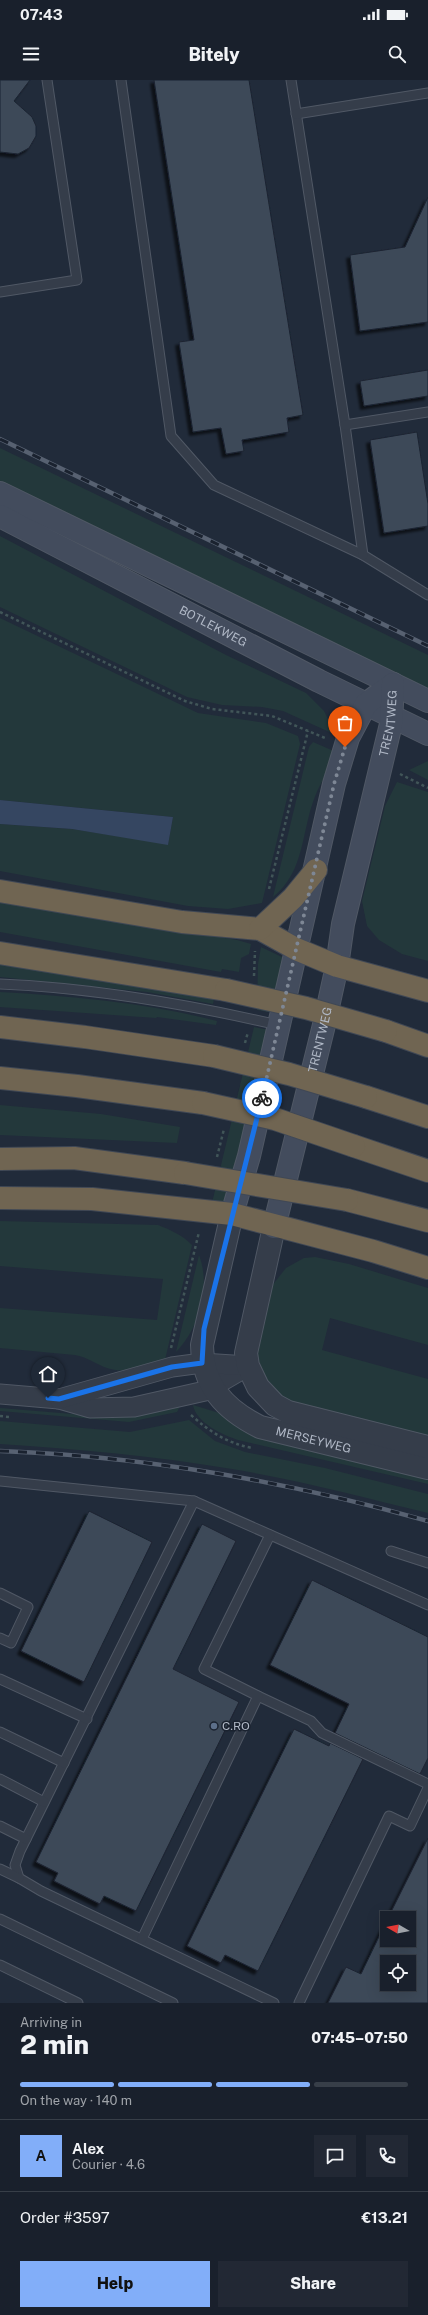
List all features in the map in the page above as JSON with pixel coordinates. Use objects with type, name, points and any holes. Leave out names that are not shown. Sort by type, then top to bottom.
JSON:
[{"type":"highway","points":[[260,929],[293,898],[316,870]]},
{"type":"highway","points":[[0,891],[182,922],[260,929],[296,949],[337,966],[428,991]]},
{"type":"highway","points":[[0,953],[226,990],[312,1010],[428,1046]]},
{"type":"highway","points":[[0,1027],[85,1037],[214,1056],[289,1074],[428,1117]]},
{"type":"highway","points":[[0,1078],[77,1086],[203,1103],[275,1119],[428,1171]]},
{"type":"highway","points":[[0,1159],[74,1158],[185,1173],[347,1200],[428,1221]]},
{"type":"highway","points":[[0,1198],[92,1199],[232,1214],[274,1227],[373,1251],[428,1268]]},
{"type":"main road","points":[[0,492],[428,701]]},
{"type":"main road","name":"BOTLEKWEG","points":[[0,516],[393,718],[428,734]]},
{"type":"main road","name":"TRENTWEG","points":[[232,1214],[249,1156],[278,1025],[316,870],[334,784],[345,747],[366,704],[392,684]]},
{"type":"main road","name":"TRENTWEG","points":[[274,1227],[337,966],[343,924],[393,718],[392,684]]},
{"type":"street","name":"TRENTWEG","points":[[202,1363],[204,1329],[232,1214]]},
{"type":"street","name":"TRENTWEG","points":[[248,1366],[247,1343],[274,1227]]},
{"type":"street","points":[[59,1399],[172,1367],[202,1363],[248,1366]]},
{"type":"street","name":"MERSEYWEG","points":[[202,1363],[206,1378],[227,1406],[243,1419],[260,1427],[428,1468]]},
{"type":"street","points":[[0,1394],[59,1399],[90,1408],[134,1407],[205,1391],[248,1366]]},
{"type":"street","name":"MERSEYWEG","points":[[248,1366],[265,1397],[288,1412],[428,1447]]},
{"type":"lane","points":[[0,292],[77,280],[47,80]]},
{"type":"lane","points":[[121,80],[171,436],[214,485],[363,555],[428,595]]},
{"type":"lane","points":[[291,80],[345,425],[363,555]]},
{"type":"lane","points":[[296,114],[428,93]]},
{"type":"lane","points":[[345,425],[428,412]]},
{"type":"lane","points":[[0,984],[117,994],[183,1004],[278,1025]]},
{"type":"lane","points":[[0,1481],[194,1501],[428,1605]]},
{"type":"lane","points":[[19,1878],[15,1865],[26,1839],[87,1719],[194,1501]]},
{"type":"lane","points":[[270,1535],[204,1669],[311,1722],[322,1733],[428,1784]]},
{"type":"lane","points":[[391,1551],[428,1563]]},
{"type":"lane","points":[[0,1593],[28,1607],[11,1643],[0,1638]]},
{"type":"lane","points":[[0,1679],[87,1719]]},
{"type":"lane","points":[[142,1939],[258,1696]]},
{"type":"lane","points":[[0,1732],[64,1763]]},
{"type":"lane","points":[[0,1779],[44,1802]]},
{"type":"lane","points":[[299,2003],[389,1816],[410,1826],[428,1788]]},
{"type":"lane","points":[[0,1826],[26,1839]]},
{"type":"lane","points":[[0,1869],[274,2003]]},
{"type":"lane","points":[[0,1919],[173,2003]]},
{"type":"lane","points":[[0,1965],[78,2003]]},
{"type":"path","points":[[0,612],[185,701],[212,710],[272,716],[308,730]]},
{"type":"green space","points":[[0,448],[428,655],[428,693],[0,484]]},
{"type":"green space","points":[[0,536],[226,655],[306,693],[324,711],[336,735],[283,711],[262,707],[222,705],[187,697],[0,607]]},
{"type":"green space","points":[[0,618],[198,713],[266,723],[298,736],[300,744],[262,903],[228,909],[188,906],[0,871],[0,824],[72,829],[168,844],[173,817],[0,800]]},
{"type":"green space","points":[[313,742],[336,752],[311,807],[301,849],[292,875],[284,887],[273,897],[309,747]]},
{"type":"green space","points":[[428,761],[428,780],[409,770]]},
{"type":"green space","points":[[397,782],[428,792],[428,961],[402,954],[379,940],[367,926],[362,901],[385,806]]},
{"type":"green space","points":[[0,898],[237,940],[251,944],[249,954],[241,958],[239,972],[222,969],[221,972],[0,932]]},
{"type":"green space","points":[[261,947],[284,958],[273,1013],[257,1010],[258,964]]},
{"type":"green space","points":[[0,959],[214,999],[213,1004],[147,992],[0,977]]},
{"type":"green space","points":[[0,992],[110,1001],[164,1009],[217,1021],[216,1025],[157,1017],[0,1007]]},
{"type":"green space","points":[[254,1027],[269,1030],[227,1201],[226,1203],[212,1203]]},
{"type":"green space","points":[[0,1105],[101,1114],[180,1127],[177,1143],[0,1135]]},
{"type":"green space","points":[[0,1221],[158,1225],[176,1233],[188,1241],[192,1245],[165,1360],[129,1370],[114,1370],[84,1357],[75,1355],[0,1348],[0,1308],[157,1320],[163,1279],[0,1266]]},
{"type":"green space","points":[[199,1255],[204,1280],[201,1306],[191,1331],[176,1352]]},
{"type":"green space","points":[[315,1257],[349,1264],[428,1288],[428,1345],[330,1318],[322,1350],[428,1379],[428,1441],[288,1402],[269,1385],[257,1355],[258,1339],[271,1287],[286,1268],[304,1258]]},
{"type":"green space","points":[[193,1405],[425,1476],[428,1479],[428,1484],[238,1440],[225,1435],[205,1423],[195,1411]]},
{"type":"green space","points":[[180,1406],[177,1412],[129,1422],[0,1411],[0,1408],[109,1417]]},
{"type":"green space","points":[[189,1420],[215,1441],[245,1452],[325,1468],[428,1494],[428,1513],[257,1473],[174,1460],[58,1448],[0,1444],[0,1421],[130,1432]]},
{"type":"water","points":[[0,800],[173,817],[168,845],[72,829],[0,824]]},
{"type":"building","points":[[0,80],[30,80],[14,101],[32,117],[36,126],[36,136],[29,148],[18,154],[0,152]]},
{"type":"building","points":[[154,80],[249,80],[303,415],[287,418],[289,432],[242,440],[244,451],[226,454],[221,428],[193,432],[179,342],[194,340]]},
{"type":"building","points":[[428,197],[428,322],[360,331],[350,255],[405,247]]},
{"type":"building","points":[[428,370],[428,396],[364,406],[360,381]]},
{"type":"building","points":[[417,432],[428,504],[428,526],[384,533],[370,440]]},
{"type":"building","points":[[89,1511],[152,1542],[84,1682],[21,1651]]},
{"type":"building","points":[[202,1524],[236,1541],[173,1669],[239,1702],[136,1911],[104,1896],[100,1904],[54,1881],[58,1873],[36,1862]]},
{"type":"building","points":[[312,1580],[428,1637],[428,1758],[420,1774],[335,1733],[349,1704],[270,1665]]},
{"type":"building","points":[[294,1729],[329,1746],[330,1743],[363,1759],[258,1971],[225,1955],[221,1963],[187,1946]]},
{"type":"building","points":[[428,1838],[428,2003],[328,2003],[346,1967],[361,1974],[380,1935],[380,1947],[416,1947],[416,1911],[392,1911]]},
{"type":"railway","points":[[0,439],[428,646]]},
{"type":"railway","points":[[0,1451],[108,1459],[216,1473],[323,1494],[428,1521]]},
{"type":"way so far","points":[[262,1098],[296,949],[316,870],[334,784],[345,747]]},
{"type":"place","name":"C.RO","points":[[214,1726]]},
{"type":"route","points":[[48,1398],[59,1399],[172,1367],[202,1363],[204,1329],[232,1214],[249,1156],[262,1098]]}]
